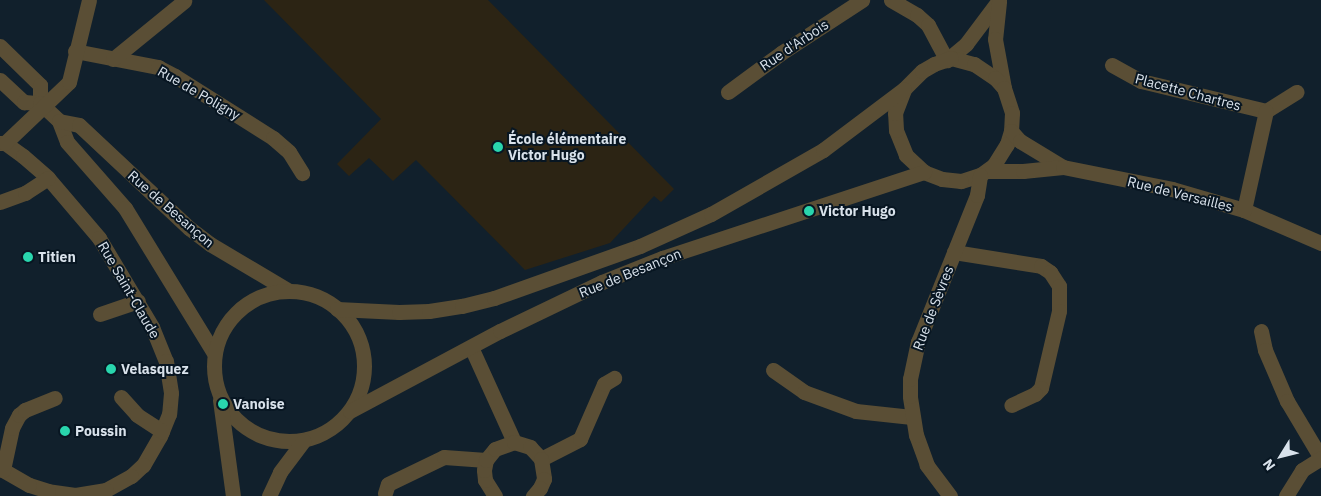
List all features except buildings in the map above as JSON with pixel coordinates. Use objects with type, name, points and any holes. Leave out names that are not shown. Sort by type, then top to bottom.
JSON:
[{"type":"street","name":"Rue Saint-Claude","points":[[55,398],[25,410],[19,415],[12,428],[3,470],[29,485],[48,491],[75,494],[106,490],[131,476],[143,465],[169,414],[169,377],[160,346],[138,301],[99,238],[48,178],[2,143],[69,82],[75,51],[89,0]]},
{"type":"street","name":"Rue d'Arbois","points":[[728,92],[781,53],[862,0]]},
{"type":"street","points":[[891,0],[917,15],[928,25],[947,60]]},
{"type":"street","points":[[999,0],[995,39],[1004,88],[1012,113],[1011,131],[1001,156],[983,173],[961,181],[951,181],[924,172],[906,155],[896,130],[895,113],[904,89],[922,71],[947,60],[972,37],[999,0]]},
{"type":"street","points":[[113,59],[184,1]]},
{"type":"street","points":[[0,46],[40,84],[42,105]]},
{"type":"street","name":"Rue de Poligny","points":[[75,51],[158,67],[204,92],[273,138],[289,152],[302,173]]},
{"type":"street","points":[[947,60],[961,59],[974,64],[996,78],[1004,88]]},
{"type":"street","name":"Placette Chartres","points":[[1112,66],[1141,81],[1266,111]]},
{"type":"street","name":"Rue de Besançon","points":[[0,80],[24,102],[42,105],[59,121],[66,142],[125,208],[214,353]]},
{"type":"street","name":"Rue de Besançon","points":[[337,309],[399,312],[429,311],[462,306],[494,298],[640,246],[711,214],[822,150],[904,89]]},
{"type":"street","points":[[1244,210],[1266,111],[1296,92]]},
{"type":"street","name":"Rue de Besançon","points":[[59,121],[79,125],[189,228],[210,244],[289,291]]},
{"type":"street","name":"Rue de Versailles","points":[[1011,131],[1020,140],[1063,167]]},
{"type":"street","name":"Rue de Versailles","points":[[983,173],[1063,167],[1172,189],[1244,210],[1321,243]]},
{"type":"street","name":"Rue de Besançon","points":[[350,411],[552,305],[662,258],[924,172]]},
{"type":"street","name":"Rue de Sèvres","points":[[950,496],[927,465],[916,436],[910,396],[914,359],[977,195],[983,173]]},
{"type":"street","points":[[0,202],[25,193],[48,178]]},
{"type":"street","points":[[954,252],[1041,266],[1050,272],[1059,286],[1059,311],[1042,388],[1035,394],[1012,404]]},
{"type":"street","points":[[220,396],[238,422],[257,435],[280,442],[303,441],[322,435],[350,411],[364,375],[364,357],[355,330],[337,309],[315,295],[289,291],[263,295],[240,308],[223,329],[214,353],[213,371],[220,396],[233,496]]},
{"type":"street","points":[[100,314],[138,301]]},
{"type":"street","points":[[1261,331],[1264,350],[1287,401],[1321,458],[1302,470],[1286,496]]},
{"type":"street","points":[[471,347],[514,442]]},
{"type":"street","points":[[773,370],[804,392],[856,411],[912,417]]},
{"type":"street","points":[[541,459],[580,439],[604,384],[614,378]]},
{"type":"street","points":[[120,397],[137,415],[162,431]]},
{"type":"street","points":[[268,496],[280,472],[303,441]]},
{"type":"street","points":[[495,496],[485,480],[486,460],[494,449],[514,442],[530,447],[541,459],[544,479],[540,488],[533,496]]},
{"type":"street","points":[[385,493],[388,484],[444,457],[486,460]]},
{"type":"shaded area","points":[[264,0],[488,0],[674,189],[661,202],[654,196],[610,243],[525,270],[416,160],[393,181],[369,158],[349,176],[337,164],[381,119]]},
{"type":"place","name":"École élémentaire Victor Hugo","points":[[498,147]]},
{"type":"place","name":"Victor Hugo","points":[[809,211]]},
{"type":"place","name":"Titien","points":[[28,257]]},
{"type":"place","name":"Velasquez","points":[[111,369]]},
{"type":"place","name":"Vanoise","points":[[223,404]]},
{"type":"place","name":"Poussin","points":[[65,431]]}]
